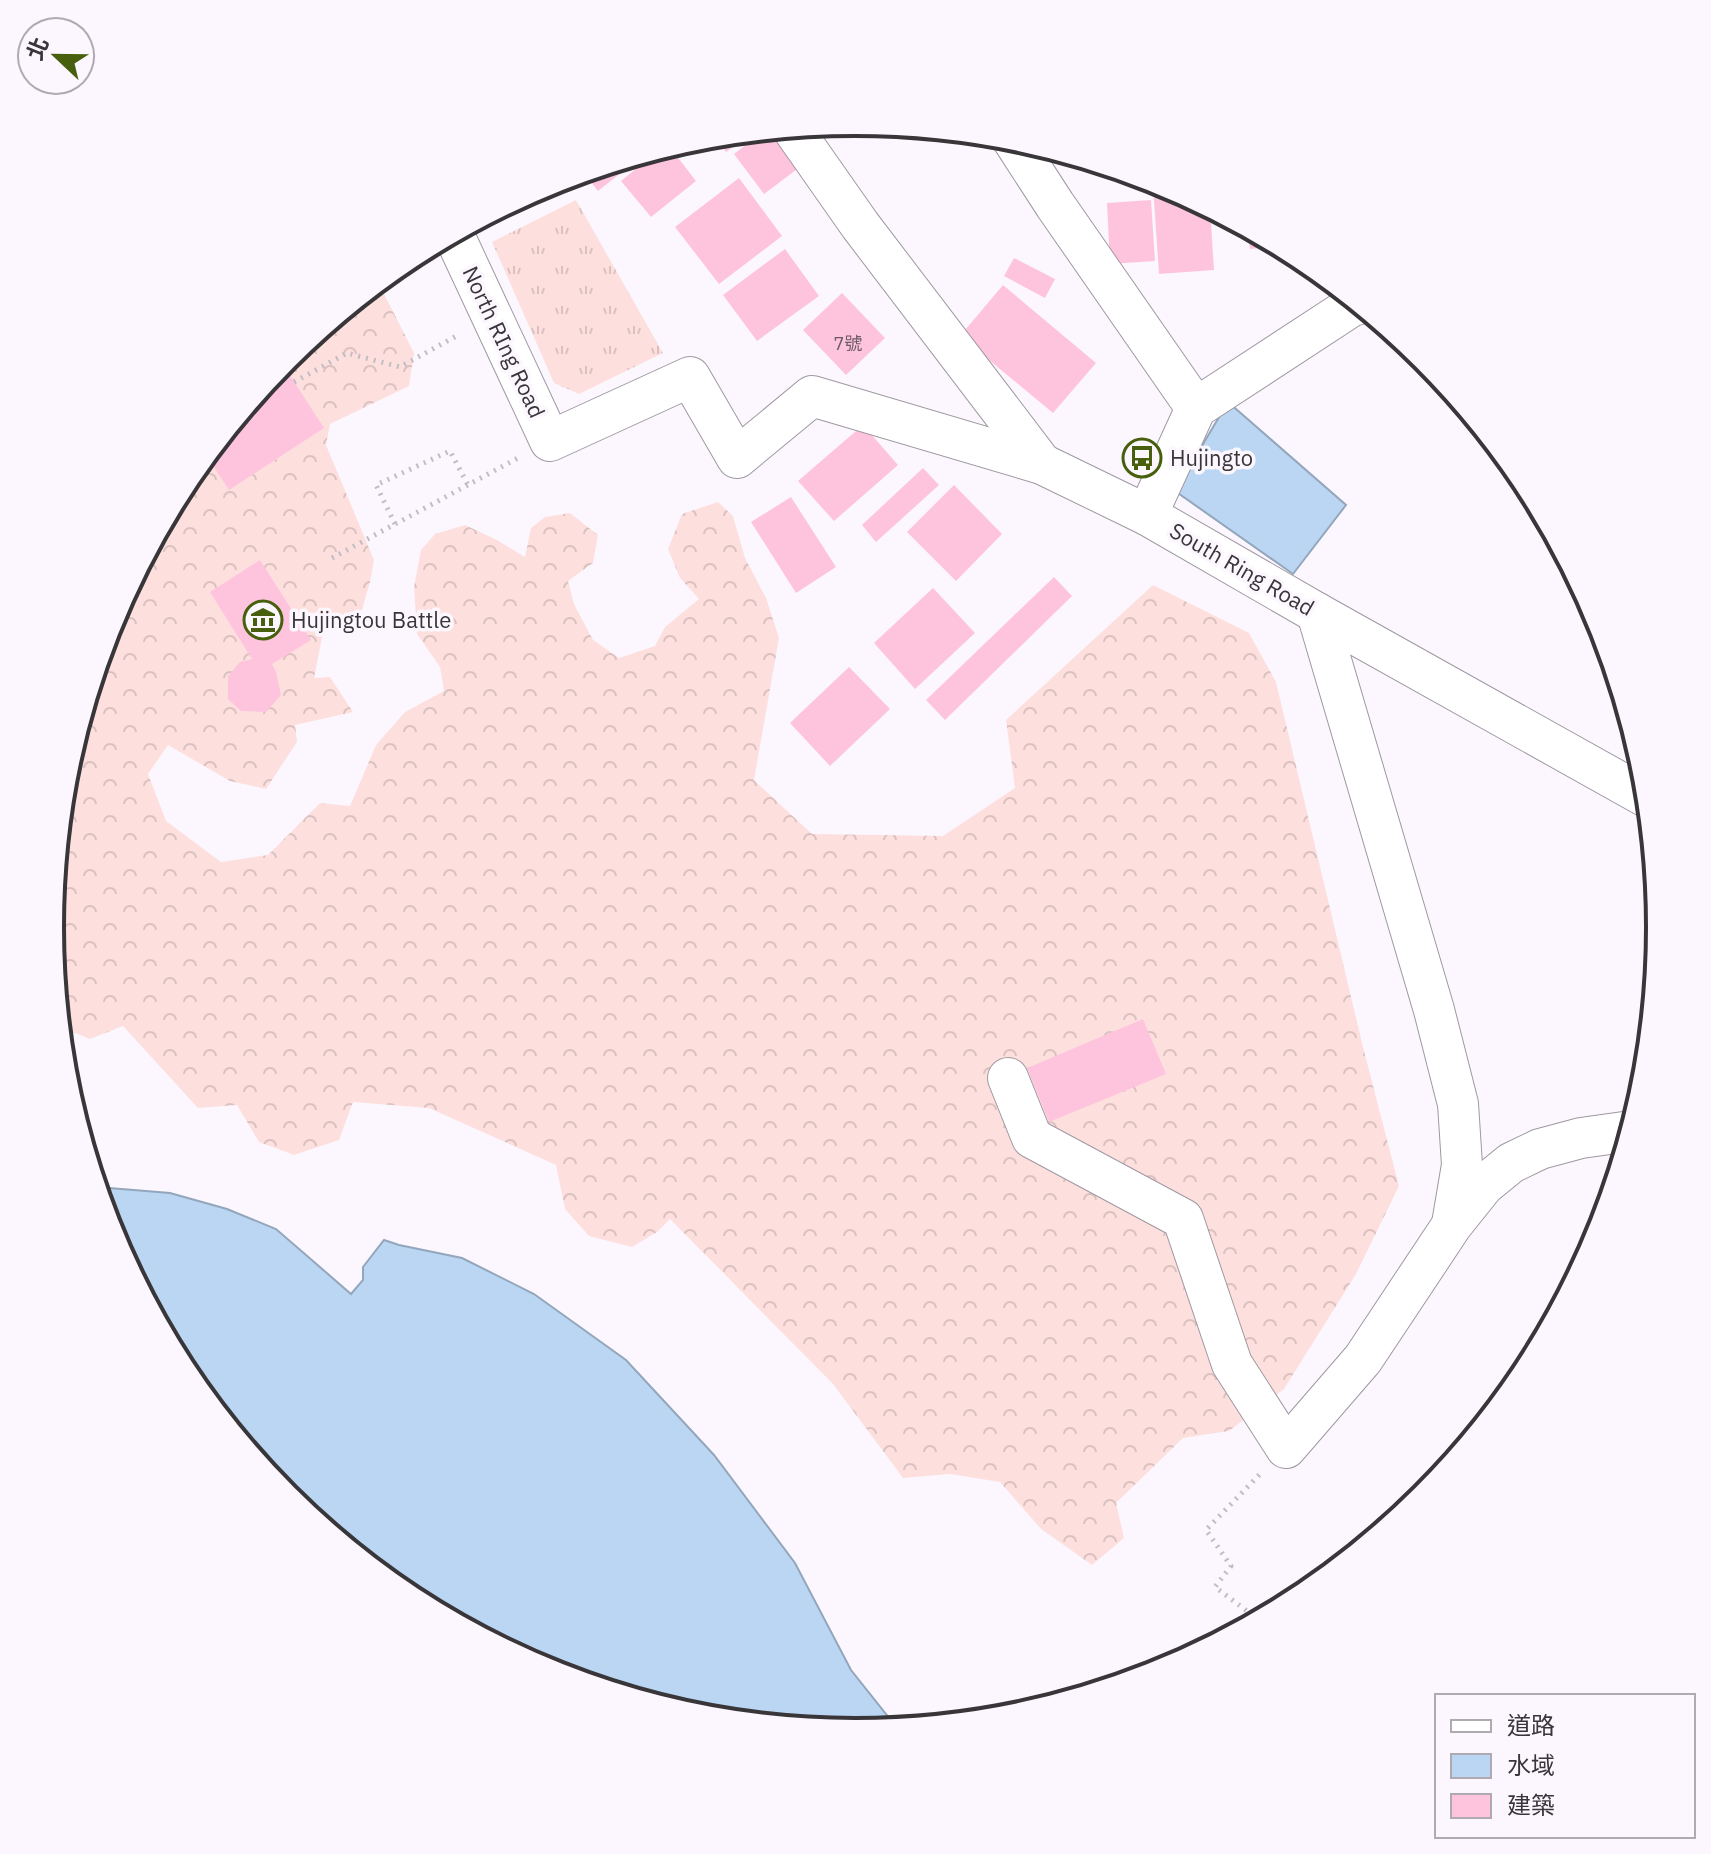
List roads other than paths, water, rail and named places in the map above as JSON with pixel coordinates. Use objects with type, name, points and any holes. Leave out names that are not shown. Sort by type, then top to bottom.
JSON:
[{"type":"street","points":[[799,138],[860,225],[1042,464]]},
{"type":"street","points":[[1022,154],[1196,408]]},
{"type":"street","name":"North RIng Road","points":[[458,243],[550,441],[690,377],[737,458],[812,396]]},
{"type":"street","points":[[1147,515],[1196,408],[1348,308]]},
{"type":"street","name":"South Ring Road","points":[[812,396],[1042,464],[1147,515],[1635,791]]},
{"type":"street","points":[[1317,613],[1434,1010],[1458,1104],[1462,1165],[1452,1225]]},
{"type":"street","points":[[1008,1078],[1032,1138],[1183,1219],[1232,1364],[1286,1448],[1363,1359],[1452,1225],[1484,1185],[1511,1163],[1540,1149],[1581,1138],[1620,1133]]},
{"type":"water","points":[[1228,402],[1346,505],[1293,574],[1175,491]]},
{"type":"water","points":[[109,1188],[170,1193],[227,1209],[276,1229],[351,1294],[363,1280],[363,1267],[384,1240],[462,1258],[534,1294],[626,1360],[714,1455],[795,1563],[851,1670],[889,1717],[804,1717],[701,1703],[651,1692],[553,1658],[505,1637],[416,1585],[374,1555],[296,1487],[228,1409],[170,1323],[124,1230]]},
{"type":"place","name":"Hujingto","points":[[1142,458]]},
{"type":"place","name":"Hujingtou Battle","points":[[263,620]]}]
